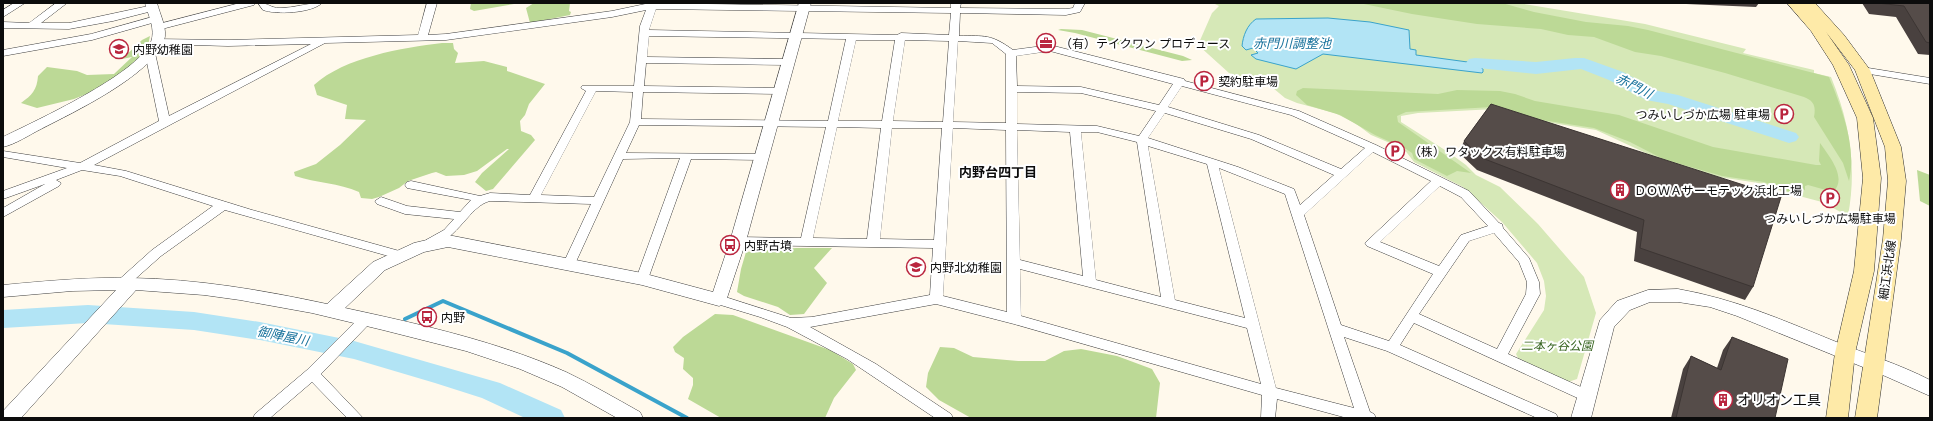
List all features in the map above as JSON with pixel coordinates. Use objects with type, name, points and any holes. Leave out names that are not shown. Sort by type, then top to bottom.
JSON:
[{"type":"main road","name":"細江浜北線","points":[[1794,3],[1816,28],[1842,65],[1865,118],[1872,178],[1864,270],[1845,353],[1837,418]]},
{"type":"main road","name":"細江浜北線","points":[[1808,3],[1839,38],[1862,70],[1893,147],[1897,182],[1892,239],[1866,418]]},
{"type":"street","points":[[3,14],[20,3]]},
{"type":"street","points":[[30,26],[62,3]]},
{"type":"street","points":[[3,53],[154,25],[251,3]]},
{"type":"street","points":[[263,3],[269,10],[283,11],[318,3]]},
{"type":"street","points":[[422,38],[432,3]]},
{"type":"street","points":[[3,25],[69,26],[112,18],[154,25],[228,43],[446,37],[531,26],[654,5],[955,7],[1071,12],[1077,10],[1080,3]]},
{"type":"street","points":[[569,264],[635,122],[637,89],[645,34],[649,13],[654,5]]},
{"type":"street","points":[[719,300],[738,241],[804,6]]},
{"type":"street","points":[[936,299],[946,126],[954,38],[955,7]]},
{"type":"street","points":[[154,25],[165,124]]},
{"type":"street","points":[[3,143],[109,86],[134,68],[154,25]]},
{"type":"street","points":[[645,34],[900,36],[990,40],[1012,57]]},
{"type":"street","points":[[806,241],[852,36]]},
{"type":"street","points":[[873,243],[887,125],[900,36]]},
{"type":"street","points":[[8,193],[88,164],[224,91],[325,41]]},
{"type":"street","points":[[1012,57],[1023,52],[1050,48],[1180,81],[1295,113],[1372,147],[1465,194],[1498,227],[1525,261],[1532,276],[1534,288],[1533,294],[1500,357]]},
{"type":"street","points":[[1012,57],[1011,127],[1014,319]]},
{"type":"street","points":[[641,60],[788,62]]},
{"type":"street","points":[[1862,70],[1930,81]]},
{"type":"street","points":[[1169,303],[1142,140],[1180,81]]},
{"type":"street","points":[[534,198],[589,88],[779,91]]},
{"type":"street","points":[[1011,89],[1081,90],[1162,109],[1255,137],[1342,174]]},
{"type":"street","points":[[635,122],[1075,128],[1107,131],[1234,168],[1290,192],[1311,203]]},
{"type":"street","points":[[1075,128],[1090,282]]},
{"type":"street","points":[[1298,214],[1372,147]]},
{"type":"street","points":[[3,154],[122,173],[223,205],[399,256]]},
{"type":"street","points":[[620,156],[687,155],[761,157]]},
{"type":"street","points":[[642,279],[687,155]]},
{"type":"street","points":[[1212,162],[1270,392],[1268,418]]},
{"type":"street","points":[[3,213],[81,167]]},
{"type":"street","points":[[1439,180],[1371,243],[1441,272]]},
{"type":"street","points":[[411,185],[474,197],[478,200]]},
{"type":"street","points":[[1290,192],[1366,417]]},
{"type":"street","points":[[8,193],[20,198],[20,202]]},
{"type":"street","points":[[331,310],[370,272],[399,256],[444,236],[478,200],[490,197],[599,201]]},
{"type":"street","points":[[380,201],[405,210],[463,216]]},
{"type":"street","points":[[9,418],[88,332],[124,289],[139,267],[171,241],[223,205]]},
{"type":"street","points":[[1392,347],[1411,316],[1465,238],[1498,227]]},
{"type":"street","points":[[420,247],[441,242],[455,241],[569,264],[642,279],[719,300],[790,323],[840,348],[883,374],[946,418]]},
{"type":"street","points":[[738,241],[939,244]]},
{"type":"street","points":[[1014,263],[1253,325]]},
{"type":"street","points":[[3,291],[96,284],[124,289],[160,286],[232,293],[331,310],[362,324],[460,342],[509,358],[576,386],[633,418]]},
{"type":"street","points":[[1581,418],[1606,325],[1611,314],[1622,305],[1650,296],[1668,295],[1711,301],[1761,318],[1930,389]]},
{"type":"street","points":[[790,323],[812,322],[936,299],[1014,319],[1270,392],[1366,417]]},
{"type":"street","points":[[1411,316],[1587,396]]},
{"type":"street","points":[[260,418],[317,369],[362,324]]},
{"type":"street","points":[[1336,329],[1392,347],[1551,418]]},
{"type":"street","points":[[317,369],[356,418]]},
{"type":"green space","points":[[471,3],[520,3],[474,11],[470,9]]},
{"type":"green space","points":[[534,3],[570,3],[569,11],[571,12],[570,15],[530,23],[526,8]]},
{"type":"green space","name":"二本ヶ谷公園","points":[[1213,3],[1518,3],[1645,24],[1746,49],[1743,53],[1814,70],[1814,73],[1831,77],[1838,94],[1847,128],[1852,163],[1851,198],[1848,216],[1822,202],[1784,192],[1765,184],[1719,177],[1661,160],[1596,130],[1533,120],[1495,109],[1418,113],[1401,116],[1401,122],[1448,152],[1466,165],[1476,175],[1500,187],[1538,224],[1584,277],[1596,313],[1577,379],[1568,382],[1518,358],[1516,354],[1544,310],[1546,296],[1544,281],[1537,263],[1502,222],[1463,187],[1414,162],[1404,149],[1371,135],[1355,123],[1335,113],[1297,103],[1285,98],[1273,88],[1229,73],[1198,45],[1212,13],[1219,6]]},
{"type":"green space","points":[[1359,3],[1502,3],[1534,12],[1586,22],[1628,26],[1648,30],[1829,77],[1839,102],[1850,142],[1851,168],[1849,181],[1843,163],[1814,117],[1814,104],[1804,97],[1725,73],[1661,56],[1635,52],[1594,37],[1568,35],[1541,29],[1477,24],[1412,14]]},
{"type":"green space","points":[[1058,30],[1082,30],[1183,56],[1192,60],[1182,61],[1075,33]]},
{"type":"green space","points":[[150,36],[147,50],[112,84],[74,99],[37,108],[21,103],[33,92],[38,76],[47,67],[77,71],[87,75],[114,74],[132,57],[122,59],[142,40]]},
{"type":"green space","points":[[442,43],[453,43],[454,49],[458,53],[455,63],[484,61],[507,67],[507,71],[545,84],[529,104],[525,115],[520,121],[521,131],[531,135],[535,140],[493,189],[486,191],[475,182],[482,173],[509,149],[477,171],[464,175],[446,176],[436,172],[432,173],[408,181],[399,188],[372,199],[361,198],[359,192],[351,189],[295,176],[294,172],[316,164],[340,145],[366,120],[345,119],[347,105],[317,95],[314,85],[341,67],[375,55]]},
{"type":"green space","points":[[1303,88],[1438,94],[1457,90],[1500,91],[1515,94],[1535,101],[1619,115],[1713,147],[1816,165],[1821,165],[1819,161],[1820,143],[1836,167],[1839,180],[1833,192],[1808,185],[1805,186],[1805,190],[1792,193],[1764,182],[1722,176],[1663,159],[1630,142],[1594,128],[1535,119],[1492,107],[1406,112],[1397,116],[1398,122],[1471,173],[1457,171],[1447,176],[1414,159],[1412,153],[1406,149],[1375,135],[1340,115],[1307,105],[1296,95],[1297,91]]},
{"type":"green space","points":[[1917,170],[1930,175],[1930,206],[1920,201]]},
{"type":"green space","points":[[796,248],[832,248],[814,268],[827,283],[804,314],[790,315],[778,307],[744,296],[737,292],[746,252]]},
{"type":"green space","points":[[715,314],[733,315],[830,350],[853,364],[856,370],[834,398],[825,418],[721,418],[688,399],[693,385],[693,378],[683,369],[684,358],[675,352],[673,347],[683,337]]},
{"type":"green space","points":[[940,347],[954,348],[973,357],[1018,361],[1045,361],[1064,351],[1081,349],[1117,356],[1152,369],[1160,383],[1156,418],[971,418],[939,400],[926,387],[928,373]]},
{"type":"water","name":"赤門川調整池","points":[[1328,18],[1370,22],[1409,30],[1410,49],[1416,50],[1416,55],[1475,63],[1483,69],[1483,72],[1323,54],[1296,69],[1256,59],[1251,55],[1258,53],[1253,48],[1246,50],[1242,46],[1246,31],[1250,24],[1256,19]]},
{"type":"building","points":[[1877,3],[1930,3],[1930,43],[1926,42],[1904,6]]},
{"type":"building","name":"ＤＯＷＡサーモテック浜北工場","points":[[1491,104],[1781,197],[1753,287],[1640,248],[1644,220],[1482,158],[1464,141]]},
{"type":"building","name":"オリオン工具","points":[[1732,337],[1788,359],[1775,418],[1676,418],[1691,356],[1721,370]]},
{"type":"waterway","name":"赤門川","points":[[1475,63],[1536,68],[1575,63],[1584,64],[1616,76],[1653,96],[1671,99],[1789,137]]},
{"type":"waterway","points":[[405,319],[443,301],[567,353],[687,418]]},
{"type":"waterway","name":"御陣屋川","points":[[3,319],[88,314],[194,321],[260,331],[354,350],[435,373],[491,390],[551,418]]},
{"type":"place","name":"（有）テイクワン プロデュース","points":[[1046,43]]},
{"type":"place","name":"内野幼稚園","points":[[119,49]]},
{"type":"place","name":"契約駐車場","points":[[1204,81]]},
{"type":"place","name":"つみいしづか広場 駐車場","points":[[1784,114]]},
{"type":"place","name":"（株）ワタックス有料駐車場","points":[[1395,151]]},
{"type":"place","name":"ＤＯＷＡサーモテック浜北工場","points":[[1620,190]]},
{"type":"place","name":"つみいしづか広場駐車場","points":[[1830,198]]},
{"type":"place","name":"内野古墳","points":[[730,245]]},
{"type":"place","name":"内野北幼稚園","points":[[916,267]]},
{"type":"place","name":"内野","points":[[427,317]]},
{"type":"place","name":"オリオン工具","points":[[1723,400]]},
{"type":"district","name":"内野台四丁目","points":[[998,172]]}]
